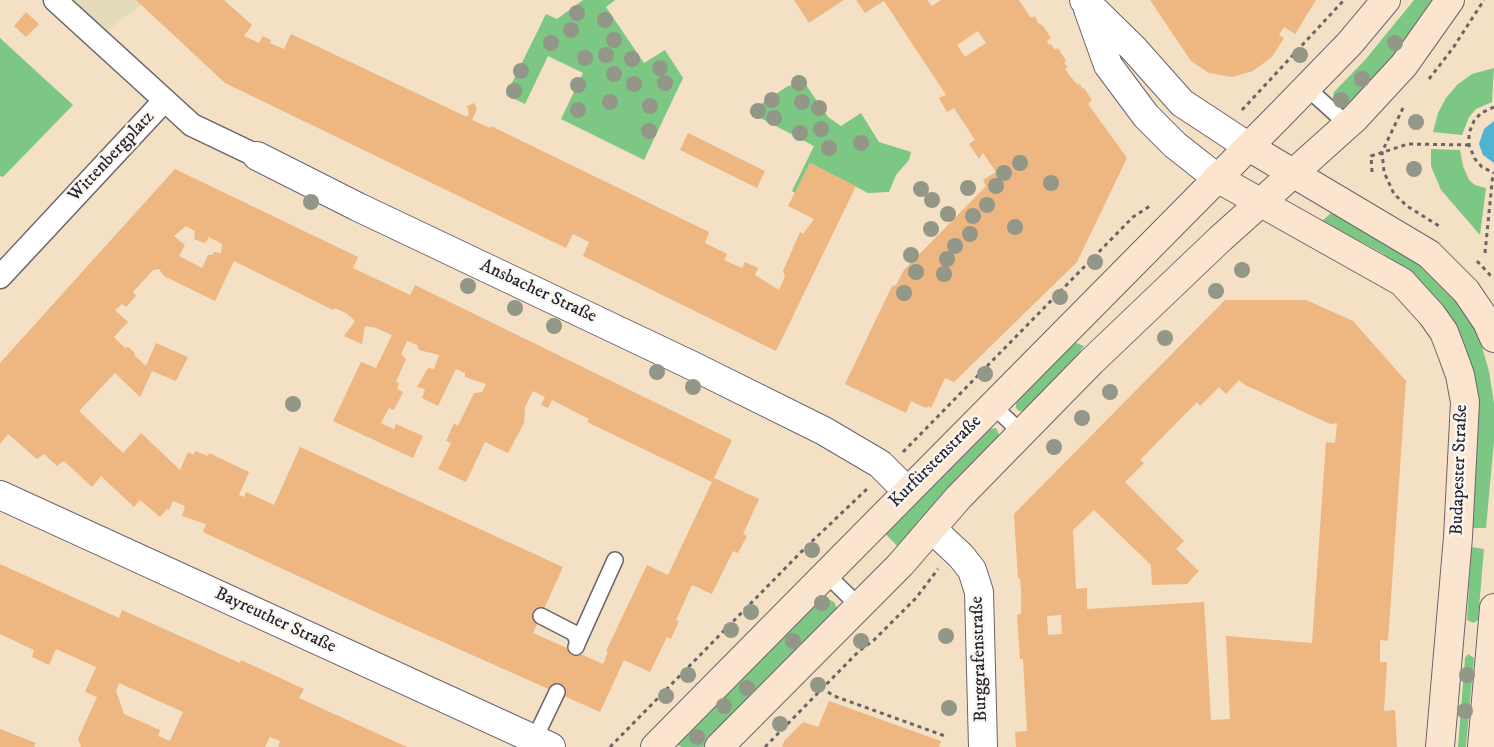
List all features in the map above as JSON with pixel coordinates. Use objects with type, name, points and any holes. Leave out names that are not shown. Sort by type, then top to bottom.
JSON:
[{"type":"main road","points":[[1218,178],[1350,43],[1386,0]]},
{"type":"main road","points":[[719,747],[859,606],[932,529],[958,498],[1134,320],[1348,125],[1404,65],[1450,0]]},
{"type":"main road","points":[[1249,146],[1293,175],[1429,254],[1466,291],[1487,322],[1494,338]]},
{"type":"main road","name":"Budapester Straße","points":[[1218,178],[1402,282],[1428,309],[1444,332],[1460,375],[1465,402],[1458,537],[1440,747]]},
{"type":"main road","name":"Kurfürstenstraße","points":[[655,747],[1218,178]]},
{"type":"main road","points":[[1450,631],[1493,621],[1482,747]]},
{"type":"street","name":"Wittenbergplatz","points":[[0,277],[164,101],[54,0]]},
{"type":"street","points":[[1085,3],[1134,49],[1182,103],[1249,146]]},
{"type":"street","points":[[1085,3],[1108,66],[1146,116],[1174,145],[1218,178]]},
{"type":"street","name":"Ansbacher Straße","points":[[164,101],[192,125],[824,431],[880,464],[907,491]]},
{"type":"street","name":"Bayreuther Straße","points":[[0,495],[542,743]]},
{"type":"street","name":"Burggrafenstraße","points":[[932,529],[961,556],[972,570],[979,592],[982,747]]},
{"type":"lane","points":[[1306,87],[1348,125]]},
{"type":"lane","points":[[992,405],[1022,433]]},
{"type":"lane","points":[[541,616],[574,633],[576,646],[615,560]]},
{"type":"lane","points":[[826,574],[859,606]]},
{"type":"lane","points":[[542,743],[557,692]]},
{"type":"path","points":[[1262,89],[1344,0]]},
{"type":"path","points":[[1485,253],[1494,173],[1482,167],[1475,159],[1469,144],[1474,121],[1481,113],[1494,106]]},
{"type":"path","points":[[1403,107],[1382,152],[1384,172],[1394,194],[1407,206],[1444,230]]},
{"type":"path","points":[[1372,172],[1371,156],[1408,144],[1469,144]]},
{"type":"path","points":[[909,446],[1133,217],[1157,202]]},
{"type":"path","points":[[1474,258],[1494,281]]},
{"type":"path","points":[[610,747],[800,553],[868,488]]},
{"type":"path","points":[[765,747],[859,651],[874,640],[916,598],[943,562]]},
{"type":"path","points":[[828,692],[834,696],[945,736]]},
{"type":"shaded area","points":[[70,0],[148,0],[105,32]]},
{"type":"green space","points":[[583,0],[615,0],[606,7],[644,63],[665,50],[683,78],[644,160],[561,119],[583,73],[548,56],[525,104],[506,95],[546,14],[557,19]]},
{"type":"green space","points":[[1414,0],[1437,0],[1408,42],[1348,109],[1342,110],[1332,102],[1334,92],[1365,60]]},
{"type":"green space","points":[[0,38],[73,105],[3,177],[0,176]]},
{"type":"green space","points":[[1494,68],[1492,102],[1476,109],[1469,117],[1462,135],[1433,132],[1438,113],[1446,98],[1457,85],[1472,74]]},
{"type":"green space","points":[[804,82],[828,117],[841,126],[861,113],[879,142],[911,152],[909,160],[896,175],[889,192],[868,193],[810,163],[795,193],[792,191],[814,146],[749,112],[788,86]]},
{"type":"green space","points":[[1431,149],[1460,150],[1463,166],[1469,180],[1475,185],[1486,188],[1480,235],[1441,190],[1431,166]]},
{"type":"green space","points":[[1331,213],[1390,244],[1416,261],[1453,297],[1467,316],[1480,340],[1489,371],[1494,404],[1494,441],[1486,528],[1473,528],[1478,404],[1443,307],[1427,288],[1382,253],[1322,221]]},
{"type":"green space","points":[[1074,342],[1084,346],[1069,367],[1028,410],[1019,411],[1016,408],[1016,401]]},
{"type":"green space","points":[[996,428],[999,434],[998,438],[899,548],[884,532],[988,429]]},
{"type":"green space","points":[[1471,547],[1484,549],[1478,620],[1474,623],[1467,620]]},
{"type":"green space","points":[[824,597],[834,602],[837,608],[834,614],[703,747],[682,747],[675,744],[819,598]]},
{"type":"green space","points":[[1468,654],[1474,658],[1466,747],[1458,747],[1465,658]]},
{"type":"water","points":[[1494,121],[1494,163],[1483,155],[1479,144],[1484,129]]},
{"type":"building","points":[[136,0],[224,0],[252,25],[244,36],[259,43],[263,36],[271,40],[270,43],[284,49],[291,34],[467,117],[469,113],[467,106],[474,103],[477,109],[472,120],[490,128],[491,126],[709,232],[705,243],[727,254],[724,260],[742,268],[745,262],[758,268],[755,275],[779,290],[785,277],[783,271],[800,232],[803,234],[814,219],[788,206],[810,163],[856,186],[776,351],[583,256],[589,242],[573,234],[566,248],[225,83]]},
{"type":"building","points":[[794,0],[844,0],[809,23]]},
{"type":"building","points":[[856,0],[927,0],[932,6],[941,0],[1019,0],[1031,18],[1035,16],[1038,23],[1043,26],[1051,38],[1047,41],[1049,45],[1051,44],[1055,50],[1058,48],[1066,61],[1064,63],[1068,67],[1065,69],[1078,85],[1080,84],[1082,89],[1084,88],[1092,100],[1088,104],[1127,158],[1077,262],[954,382],[945,378],[931,408],[928,406],[926,408],[911,401],[906,413],[845,384],[892,286],[896,285],[904,270],[986,186],[983,180],[996,172],[983,153],[979,159],[969,144],[975,140],[954,108],[947,112],[939,98],[946,95],[884,1],[865,13]],"holes":[[[978,31],[986,43],[965,57],[957,45]]]},
{"type":"building","points":[[1150,0],[1316,0],[1295,34],[1284,27],[1279,35],[1284,38],[1272,57],[1253,71],[1232,77],[1209,73],[1191,61]]},
{"type":"building","points":[[26,12],[39,24],[26,37],[14,26]]},
{"type":"building","points":[[688,133],[765,171],[757,188],[680,150]]},
{"type":"building","points":[[175,169],[358,257],[353,268],[410,295],[415,285],[732,440],[714,478],[759,499],[743,534],[747,536],[738,553],[733,551],[712,594],[692,585],[676,620],[679,621],[671,639],[667,637],[650,672],[624,660],[600,712],[380,614],[203,532],[206,524],[182,516],[185,506],[173,501],[169,510],[167,509],[160,517],[140,500],[134,507],[101,476],[92,487],[64,461],[57,466],[44,454],[37,459],[8,434],[0,444],[0,363]],"holes":[[[186,226],[195,231],[194,239],[204,243],[209,237],[222,244],[221,253],[214,252],[212,255],[208,255],[202,268],[179,256],[185,245],[174,236]],[[234,261],[333,310],[334,308],[346,313],[355,321],[344,336],[362,344],[365,326],[376,328],[392,335],[376,368],[361,362],[333,421],[413,458],[423,436],[396,424],[394,429],[381,423],[389,408],[394,410],[403,392],[397,389],[399,383],[396,382],[406,359],[401,354],[407,341],[417,345],[419,350],[439,355],[434,369],[428,368],[417,387],[425,389],[422,398],[438,406],[456,369],[465,373],[465,377],[486,384],[482,392],[474,393],[458,426],[454,423],[446,441],[451,443],[438,469],[466,482],[485,442],[508,453],[524,423],[525,407],[533,391],[545,397],[541,405],[548,408],[552,400],[589,419],[587,422],[712,482],[668,575],[647,565],[606,651],[608,652],[603,664],[533,633],[563,567],[300,447],[274,505],[246,492],[244,497],[239,495],[249,472],[209,453],[208,456],[195,451],[194,455],[188,452],[180,470],[141,433],[123,453],[79,411],[115,373],[140,397],[152,371],[176,381],[188,357],[156,343],[146,366],[135,356],[134,352],[128,347],[125,348],[114,337],[128,322],[115,310],[122,304],[126,307],[136,296],[133,292],[153,270],[159,269],[164,276],[215,301]]]},
{"type":"building","points":[[1225,300],[1306,300],[1353,321],[1406,381],[1388,641],[1380,640],[1380,662],[1387,662],[1384,711],[1395,710],[1397,747],[1016,747],[1015,732],[1027,731],[1023,659],[1020,659],[1017,615],[1021,614],[1021,592],[1020,579],[1018,578],[1014,514]],"holes":[[[1239,380],[1245,385],[1330,424],[1337,423],[1335,443],[1326,442],[1312,643],[1226,636],[1230,719],[1211,720],[1204,602],[1087,609],[1087,588],[1076,589],[1073,530],[1094,510],[1151,565],[1152,585],[1187,584],[1199,571],[1176,549],[1184,541],[1125,482],[1144,463],[1140,460],[1197,402],[1200,406],[1219,387],[1226,394]],[[1061,615],[1062,634],[1048,635],[1047,616]]]},
{"type":"building","points":[[0,564],[119,618],[122,610],[240,663],[241,660],[304,689],[299,698],[407,747],[280,747],[278,746],[280,741],[270,737],[265,747],[81,747],[78,739],[97,697],[85,692],[96,667],[56,649],[49,665],[32,657],[34,650],[0,634]],"holes":[[[119,683],[183,712],[170,741],[158,736],[160,730],[124,714],[116,691]]]},
{"type":"building","points":[[829,701],[941,741],[939,747],[782,747],[784,741],[803,722],[818,727]]},
{"type":"building","points":[[0,729],[36,743],[34,747],[0,747]]}]
